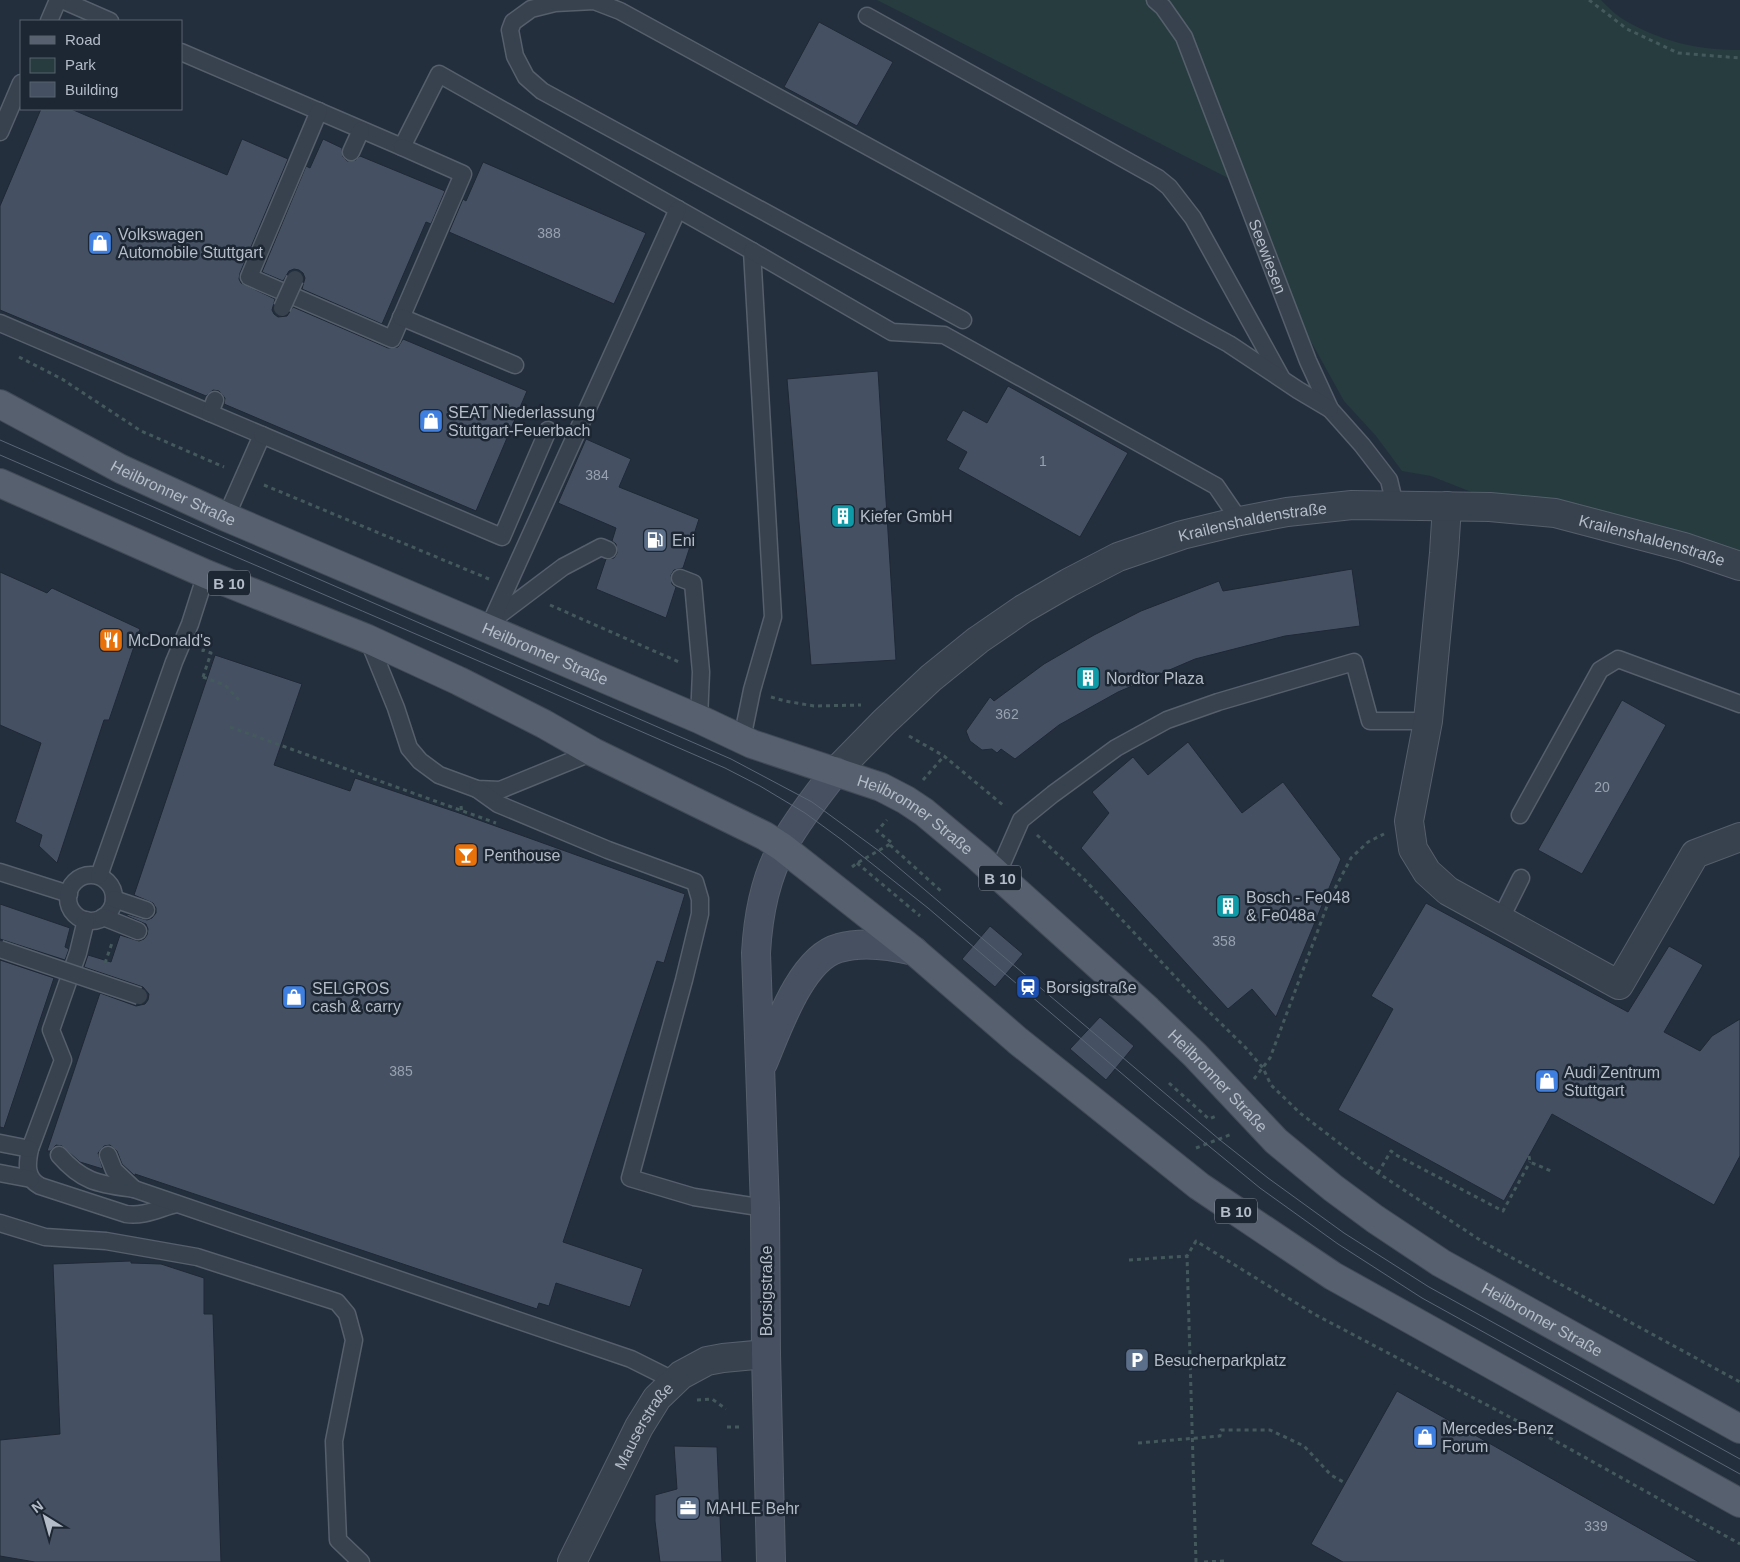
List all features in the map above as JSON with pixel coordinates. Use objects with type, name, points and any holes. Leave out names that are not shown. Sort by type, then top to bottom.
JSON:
[{"type":"main road","name":"Heilbronner Straße","points":[[0,404],[121,469],[226,517],[488,623],[742,738],[795,759],[881,787],[906,800],[924,812],[997,875],[1148,1010],[1289,1153],[1375,1219],[1441,1263],[1740,1429]]},
{"type":"main road","name":"B 10","points":[[0,483],[206,574],[368,639],[467,685],[544,724],[593,752],[765,836],[782,847],[914,951],[1018,1041],[1198,1186],[1334,1276],[1740,1503]]},
{"type":"main road","name":"Borsigstraße","points":[[771,1562],[765,1208],[756,954],[758,929],[768,880],[782,847],[812,802],[836,771]]},
{"type":"main road","points":[[760,1069],[798,986],[811,966],[820,959],[837,948],[865,944],[893,946],[914,951]]},
{"type":"street","name":"Krailenshaldenstraße","points":[[836,771],[930,678],[978,640],[1023,609],[1118,557],[1182,535],[1240,521],[1287,512],[1359,504],[1490,506],[1555,513],[1684,548],[1740,566]]},
{"type":"street","points":[[1447,506],[1428,721],[1409,821],[1413,849],[1427,872],[1448,891],[1619,986],[1695,854],[1740,836]]},
{"type":"street","name":"Mauserstraße","points":[[572,1562],[639,1427],[657,1398],[681,1375],[707,1361],[766,1354]]},
{"type":"lane","points":[[50,20],[60,0],[108,20]]},
{"type":"lane","points":[[963,320],[542,92],[526,77],[515,56],[510,38],[513,22],[531,9],[555,2],[594,0],[620,10],[1229,344],[1282,380],[1330,409]]},
{"type":"lane","name":"Seewiesen","points":[[1155,0],[1164,7],[1184,37],[1291,318],[1330,409],[1362,445],[1389,480],[1395,505]]},
{"type":"lane","points":[[868,16],[1158,178],[1168,187],[1193,218],[1282,380]]},
{"type":"lane","points":[[182,52],[319,111],[463,174],[392,338],[285,301],[249,277],[319,111]]},
{"type":"lane","points":[[402,147],[439,74],[892,332],[944,335],[1216,486],[1240,521]]},
{"type":"lane","points":[[0,132],[20,85]]},
{"type":"lane","points":[[352,152],[362,130]]},
{"type":"lane","points":[[488,623],[507,587],[678,209]]},
{"type":"lane","points":[[742,738],[752,690],[773,618],[752,251]]},
{"type":"lane","points":[[285,301],[295,279]]},
{"type":"lane","points":[[401,317],[514,365]]},
{"type":"lane","points":[[0,323],[212,406],[262,435],[502,537],[548,430]]},
{"type":"lane","points":[[226,517],[262,435]]},
{"type":"lane","points":[[488,623],[562,567],[601,547],[608,550]]},
{"type":"lane","points":[[100,876],[206,574]]},
{"type":"lane","points":[[680,578],[693,583],[701,672],[699,718]]},
{"type":"lane","points":[[368,639],[396,708],[408,748],[420,761],[439,775],[478,789],[498,804],[608,850],[695,882],[700,899],[700,914],[630,1178],[712,1201],[765,1208]]},
{"type":"lane","points":[[1520,815],[1600,670],[1618,658],[1740,704]]},
{"type":"lane","points":[[997,875],[1021,820],[1116,748],[1167,720],[1218,702],[1354,662],[1370,721],[1428,721]]},
{"type":"lane","points":[[478,789],[500,790],[593,752]]},
{"type":"lane","points":[[0,872],[69,894]]},
{"type":"lane","points":[[86,875],[100,876],[111,885],[114,892],[113,906],[103,918],[95,921],[86,920],[76,915],[72,910],[69,894],[75,882],[86,875]]},
{"type":"lane","points":[[1500,920],[1521,878]]},
{"type":"lane","points":[[114,899],[146,910]]},
{"type":"lane","points":[[103,918],[138,931]]},
{"type":"lane","points":[[86,920],[78,956],[51,1030],[63,1060],[30,1148],[27,1162],[31,1179],[34,1183],[56,1191],[134,1215],[177,1204]]},
{"type":"lane","points":[[0,950],[139,996]]},
{"type":"lane","points":[[1,1144],[30,1148]]},
{"type":"lane","points":[[59,1155],[78,1174],[98,1183],[134,1189],[632,1359],[675,1380]]},
{"type":"lane","points":[[78,1174],[98,1169],[108,1155],[114,1170],[134,1189]]},
{"type":"lane","points":[[0,1174],[31,1179]]},
{"type":"lane","points":[[0,1222],[45,1237],[106,1241],[198,1257],[336,1302],[347,1314],[354,1340],[334,1441],[338,1540],[361,1562]]},
{"type":"path","points":[[1589,0],[1627,29],[1678,54],[1740,58]]},
{"type":"path","points":[[11,353],[62,379],[141,431],[507,587]]},
{"type":"path","points":[[526,594],[701,672]]},
{"type":"path","points":[[203,650],[212,653],[203,677],[225,685],[240,700]]},
{"type":"path","points":[[752,690],[785,701],[814,706],[869,706],[884,722],[944,756],[1021,820],[1084,879],[1195,998],[1245,1047],[1263,1068],[1271,1085],[1300,1113],[1378,1173],[1483,1242],[1740,1382]]},
{"type":"path","points":[[230,726],[496,823]]},
{"type":"path","points":[[942,892],[890,845],[892,843],[877,831],[944,756]]},
{"type":"path","points":[[1263,1068],[1270,1058],[1330,898],[1351,858],[1368,842],[1409,821]]},
{"type":"path","points":[[849,900],[865,879],[852,868],[857,863],[890,845]]},
{"type":"path","points":[[857,863],[920,916]]},
{"type":"path","points":[[105,964],[112,942]]},
{"type":"path","points":[[1169,1083],[1209,1119],[1217,1116],[1237,1099]]},
{"type":"path","points":[[1217,1116],[1223,1122]]},
{"type":"path","points":[[1201,1154],[1195,1148],[1235,1133],[1229,1128]]},
{"type":"path","points":[[1378,1173],[1391,1151],[1503,1210],[1530,1162],[1529,1156]]},
{"type":"path","points":[[1530,1162],[1550,1171]]},
{"type":"path","points":[[1196,1562],[1187,1256],[1196,1241],[1314,1314],[1561,1444],[1740,1544]]},
{"type":"path","points":[[1129,1260],[1187,1256]]},
{"type":"path","points":[[694,1400],[702,1398],[712,1399],[726,1409]]},
{"type":"path","points":[[1138,1443],[1220,1436],[1221,1430],[1270,1430],[1304,1446],[1331,1474],[1345,1483]]},
{"type":"path","points":[[1204,1562],[1225,1561]]},
{"type":"green space","points":[[877,0],[1601,0],[1621,18],[1649,33],[1693,46],[1740,50],[1740,558],[1489,499],[1431,476],[1402,471],[1376,436],[1344,401],[1274,275],[1238,183]]},
{"type":"building","points":[[819,22],[893,62],[857,126],[784,87]]},
{"type":"building","points":[[41,110],[73,110],[227,175],[242,139],[288,159],[240,273],[239,279],[241,283],[275,299],[272,310],[278,317],[287,316],[293,307],[388,348],[398,347],[403,339],[527,391],[476,511],[224,404],[225,398],[219,391],[213,390],[206,396],[0,310],[0,206]]},
{"type":"building","points":[[323,139],[342,148],[343,157],[347,161],[356,160],[360,156],[445,191],[431,224],[426,222],[382,324],[302,289],[305,278],[299,270],[289,271],[283,281],[262,272],[306,166],[310,168]]},
{"type":"building","points":[[483,162],[646,233],[614,304],[449,232],[463,199],[466,201]]},
{"type":"building","name":"Kiefer GmbH","points":[[878,371],[896,660],[811,665],[787,379]]},
{"type":"building","points":[[1008,386],[1128,453],[1080,537],[958,469],[967,452],[946,440],[963,410],[987,423]]},
{"type":"building","points":[[586,439],[631,459],[619,487],[699,519],[683,568],[674,570],[671,575],[672,584],[676,587],[666,618],[596,589],[606,559],[614,558],[617,553],[616,544],[612,541],[616,528],[558,503]]},
{"type":"building","name":"Nordtor Plaza","points":[[1352,569],[1360,626],[1285,636],[1195,659],[1118,692],[1059,725],[1015,759],[1001,749],[997,753],[992,749],[982,750],[970,741],[966,731],[990,697],[994,701],[1044,664],[1141,611],[1219,581],[1223,591]]},
{"type":"building","points":[[0,572],[47,593],[52,588],[140,629],[109,720],[104,720],[57,863],[39,846],[42,835],[15,822],[41,743],[0,725]]},
{"type":"building","points":[[215,655],[302,684],[274,765],[350,791],[355,778],[462,814],[685,894],[664,963],[657,961],[563,1242],[643,1269],[630,1307],[556,1283],[549,1306],[539,1303],[537,1309],[135,1174],[135,1176],[122,1164],[117,1151],[110,1145],[104,1146],[98,1153],[103,1169],[80,1162],[62,1146],[56,1145],[50,1151],[47,1151],[100,993],[136,1006],[145,1004],[148,1000],[149,994],[143,987],[84,967],[88,955],[111,962],[120,935],[139,941],[147,935],[148,929],[146,924],[127,916],[127,914],[147,920],[156,913],[153,903],[134,895]]},
{"type":"building","points":[[1622,700],[1666,725],[1582,874],[1538,850]]},
{"type":"building","name":"Bosch - Fe048 & Fe048a","points":[[1188,742],[1242,813],[1283,782],[1341,859],[1276,1017],[1252,989],[1228,1009],[1081,848],[1109,813],[1092,792],[1133,757],[1148,775]]},
{"type":"building","name":"Audi Zentrum Stuttgart","points":[[1426,903],[1628,1012],[1669,946],[1703,965],[1664,1032],[1700,1051],[1712,1036],[1740,1019],[1740,1156],[1714,1205],[1552,1114],[1504,1201],[1338,1110],[1393,1009],[1371,996]]},
{"type":"building","points":[[0,904],[70,928],[65,947],[69,949],[65,960],[0,939]]},
{"type":"building","points":[[990,926],[1023,954],[995,987],[962,959]]},
{"type":"building","points":[[0,960],[54,978],[4,1128],[0,1127]]},
{"type":"building","points":[[1100,1017],[1134,1046],[1106,1080],[1070,1049]]},
{"type":"building","points":[[131,1261],[131,1263],[161,1264],[204,1278],[204,1314],[213,1314],[221,1562],[35,1562],[0,1556],[0,1440],[60,1434],[53,1264]]},
{"type":"building","name":"Mercedes-Benz Forum","points":[[1397,1391],[1699,1562],[1343,1562],[1311,1544]]},
{"type":"building","name":"MAHLE Behr","points":[[674,1446],[717,1447],[722,1562],[660,1562],[655,1521],[655,1495],[677,1489]]},
{"type":"tram line","points":[[0,440],[731,759],[812,802],[879,851],[1220,1140],[1268,1178],[1344,1233],[1429,1287],[1740,1459]]},
{"type":"tram line","points":[[0,455],[635,728],[725,768],[760,786],[805,813],[928,908],[1154,1101],[1260,1188],[1338,1244],[1422,1298],[1740,1474]]},
{"type":"place","name":"Volkswagen Automobile Stuttgart","points":[[100,243]]},
{"type":"place","name":"SEAT Niederlassung Stuttgart-Feuerbach","points":[[431,421]]},
{"type":"place","name":"Kiefer GmbH","points":[[843,516]]},
{"type":"place","name":"Eni","points":[[655,540]]},
{"type":"place","name":"McDonald's","points":[[111,640]]},
{"type":"place","name":"Nordtor Plaza","points":[[1088,678]]},
{"type":"place","name":"Penthouse","points":[[466,855]]},
{"type":"place","name":"Bosch - Fe048 & Fe048a","points":[[1228,906]]},
{"type":"place","name":"Borsigstraße","points":[[1028,987]]},
{"type":"place","name":"SELGROS cash & carry","points":[[294,997]]},
{"type":"place","name":"Audi Zentrum Stuttgart","points":[[1547,1081]]},
{"type":"place","name":"Besucherparkplatz","points":[[1137,1360]]},
{"type":"place","name":"Mercedes-Benz Forum","points":[[1425,1437]]},
{"type":"place","name":"MAHLE Behr","points":[[688,1508]]}]
